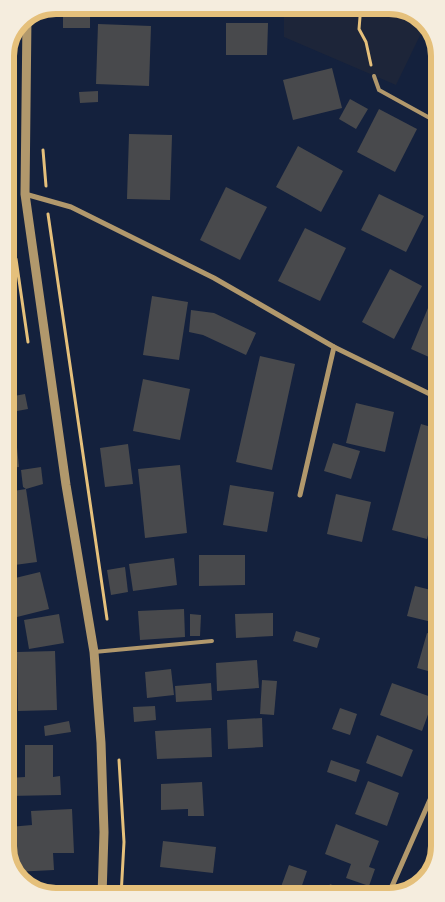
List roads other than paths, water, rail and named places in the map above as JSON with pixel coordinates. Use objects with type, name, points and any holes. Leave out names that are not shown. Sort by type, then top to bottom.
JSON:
[{"type":"street","points":[[27,25],[25,194],[66,485],[94,652],[101,743],[104,832],[102,888]]},
{"type":"street","points":[[25,194],[71,207],[214,278],[334,347],[431,395]]},
{"type":"street","points":[[300,495],[334,347]]},
{"type":"street","points":[[392,888],[431,798]]},
{"type":"lane","points":[[374,76],[379,90],[431,119]]},
{"type":"lane","points":[[94,652],[110,649],[212,641]]}]
